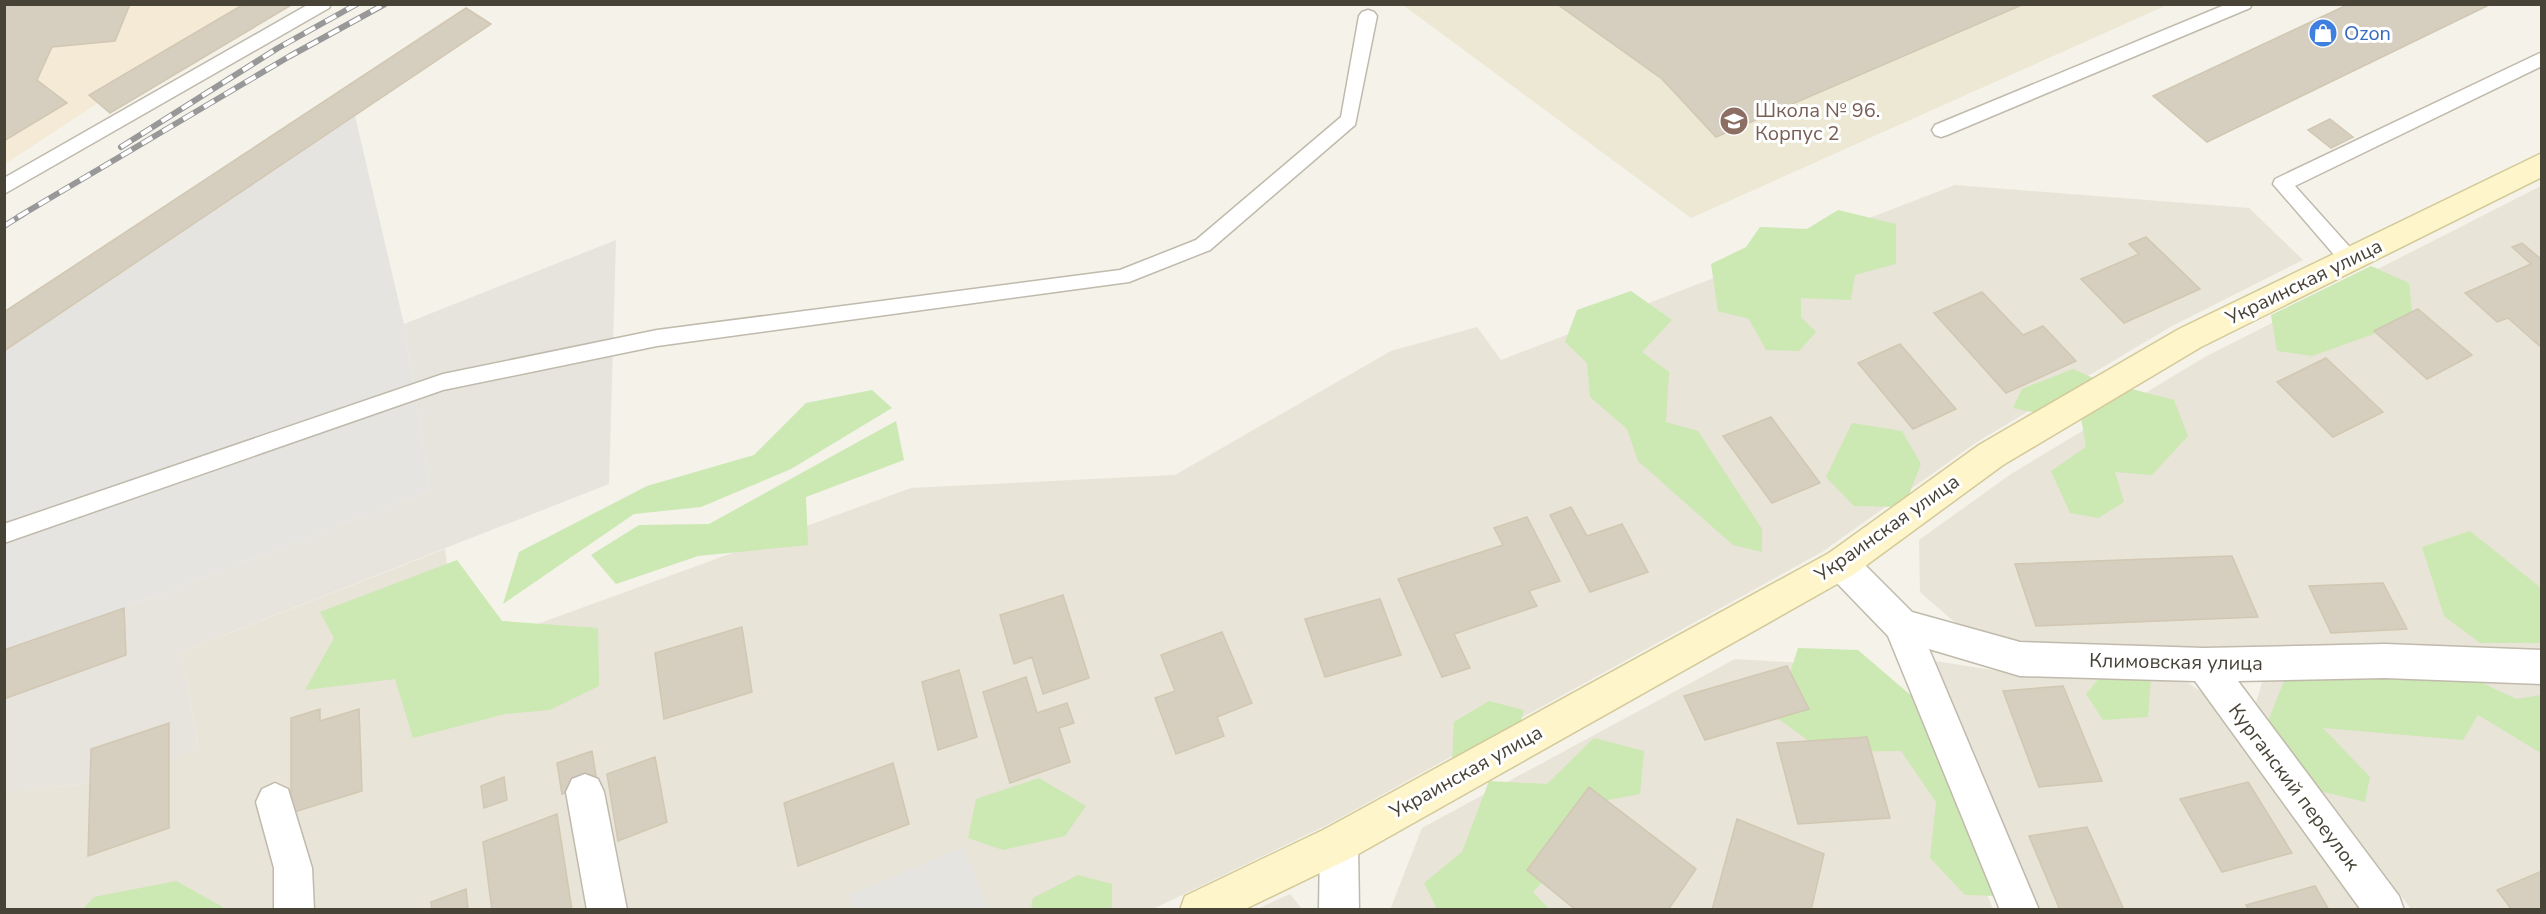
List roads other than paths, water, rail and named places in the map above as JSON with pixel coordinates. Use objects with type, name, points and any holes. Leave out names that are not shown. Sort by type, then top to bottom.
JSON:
[{"type":"street","name":"Украинская улица","points":[[1199,909],[1339,843],[1841,564],[1991,455],[2190,338],[2541,164]]},
{"type":"street","name":"Климовская улица","points":[[1841,564],[1901,625],[2020,658],[2204,665],[2385,661],[2541,667]]},
{"type":"street","points":[[1901,625],[2020,909]]},
{"type":"street","name":"Курганский переулок","points":[[2204,665],[2385,909]]},
{"type":"street","points":[[585,792],[607,909]]},
{"type":"street","points":[[275,801],[293,868],[294,909]]},
{"type":"street","points":[[1339,843],[1339,909]]},
{"type":"lane","points":[[4,187],[323,4]]},
{"type":"lane","points":[[1941,130],[2244,4]]},
{"type":"lane","points":[[4,534],[443,382],[657,338],[1122,278],[1203,245],[1349,120],[1368,16]]},
{"type":"lane","points":[[2349,259],[2282,184],[2541,58]]},
{"type":"railway","points":[[121,147],[278,48],[357,4]]},
{"type":"railway","points":[[18,217],[290,56],[385,4]]},
{"type":"railway","points":[[4,226],[25,213]]},
{"type":"place","name":"Ozon","points":[[2323,33]]},
{"type":"place","name":"Школа № 96. Корпус 2","points":[[1734,121]]}]
